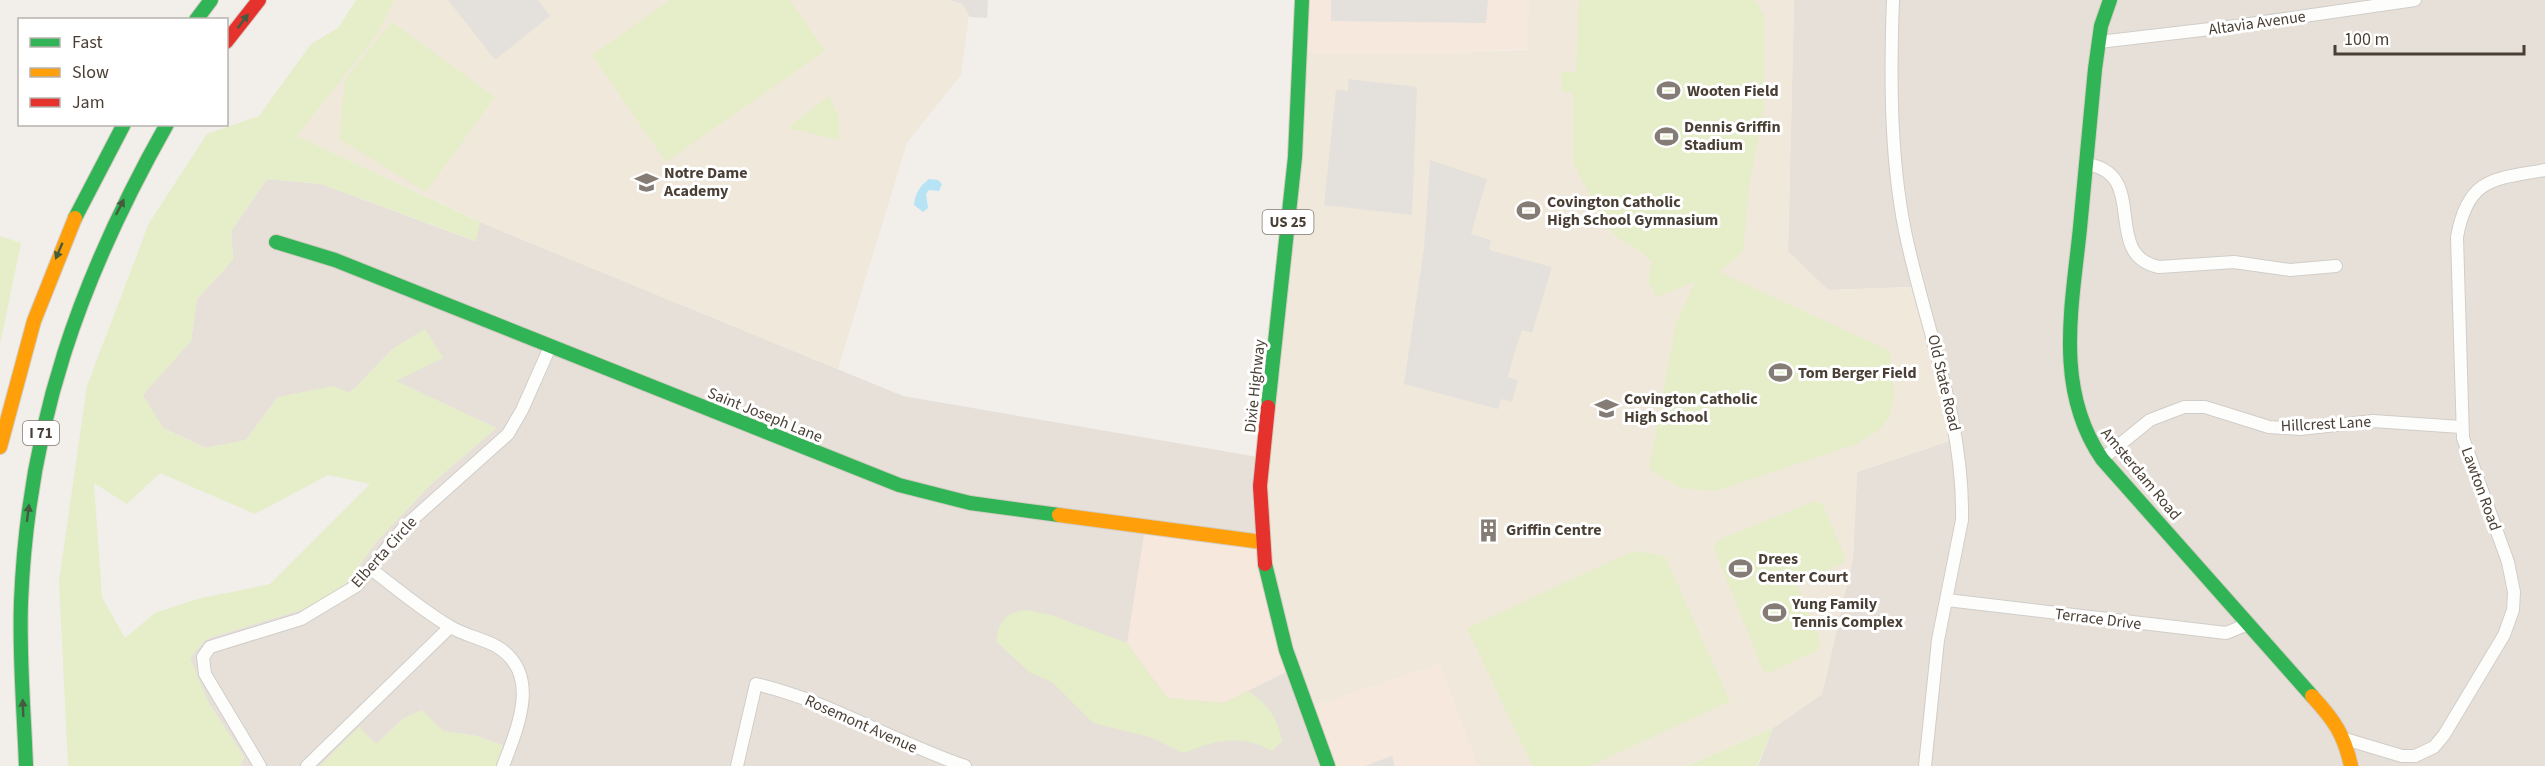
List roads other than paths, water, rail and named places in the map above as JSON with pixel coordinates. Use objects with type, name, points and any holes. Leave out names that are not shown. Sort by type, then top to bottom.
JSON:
[{"type":"main road","points":[[198,18],[211,0]]},
{"type":"main road","points":[[228,39],[259,0]]},
{"type":"main road","name":"Dixie Highway","points":[[1302,0],[1295,157],[1260,486],[1262,542],[1268,579],[1280,627],[1328,766]]},
{"type":"main road","name":"Amsterdam Road","points":[[2110,0],[2106,7],[2098,42],[2068,368],[2076,405],[2088,441],[2331,717],[2345,739],[2351,766]]},
{"type":"main road","name":"I 71","points":[[0,447],[9,401],[28,334],[51,271],[98,169],[123,126]]},
{"type":"main road","name":"I 71","points":[[26,766],[22,592],[32,479],[45,414],[62,350],[98,254],[143,165],[166,126]]},
{"type":"main road","name":"Saint Joseph Lane","points":[[276,242],[335,260],[900,485],[970,503],[1262,542]]},
{"type":"street","name":"Old State Road","points":[[1893,0],[1890,69],[1902,216],[1943,373],[1956,437],[1962,520],[1938,640],[1925,766]]},
{"type":"street","name":"Altavia Avenue","points":[[2098,42],[2236,26],[2415,0]]},
{"type":"street","points":[[2086,164],[2102,166],[2114,177],[2122,195],[2129,244],[2149,265],[2159,267],[2234,262],[2290,270],[2336,266]]},
{"type":"street","name":"Lawton Road","points":[[2345,739],[2402,756],[2426,753],[2444,735],[2510,621],[2514,592],[2508,562],[2461,428],[2457,237],[2459,224],[2473,194],[2482,185],[2498,179],[2545,170]]},
{"type":"street","name":"Elberta Circle","points":[[260,766],[211,687],[205,674],[203,657],[216,643],[301,619],[324,608],[356,586],[404,527],[507,434],[522,411],[550,347]]},
{"type":"street","name":"Hillcrest Lane","points":[[2103,459],[2150,420],[2184,407],[2205,407],[2269,427],[2300,429],[2373,421],[2461,428]]},
{"type":"street","points":[[371,569],[450,627],[497,647],[514,659],[519,666],[522,678],[522,705],[514,738],[503,766]]},
{"type":"street","name":"Terrace Drive","points":[[1947,600],[2226,633],[2248,624]]},
{"type":"street","points":[[307,766],[450,627]]},
{"type":"street","name":"Rosemont Avenue","points":[[737,766],[756,684],[788,692],[934,756],[965,766]]},
{"type":"water","points":[[929,179],[938,180],[942,184],[939,191],[929,190],[926,194],[928,208],[923,212],[914,205],[918,190]]},
{"type":"place","name":"Wooten Field","points":[[1669,91]]},
{"type":"place","name":"Dennis Griffin Stadium","points":[[1666,136]]},
{"type":"place","name":"Notre Dame Academy","points":[[646,182]]},
{"type":"place","name":"Covington Catholic High School Gymnasium","points":[[1529,211]]},
{"type":"place","name":"Tom Berger Field","points":[[1780,373]]},
{"type":"place","name":"Covington Catholic High School","points":[[1606,408]]},
{"type":"place","name":"Griffin Centre","points":[[1488,530]]},
{"type":"place","name":"Drees Center Court","points":[[1740,568]]},
{"type":"place","name":"Yung Family Tennis Complex","points":[[1774,613]]}]
